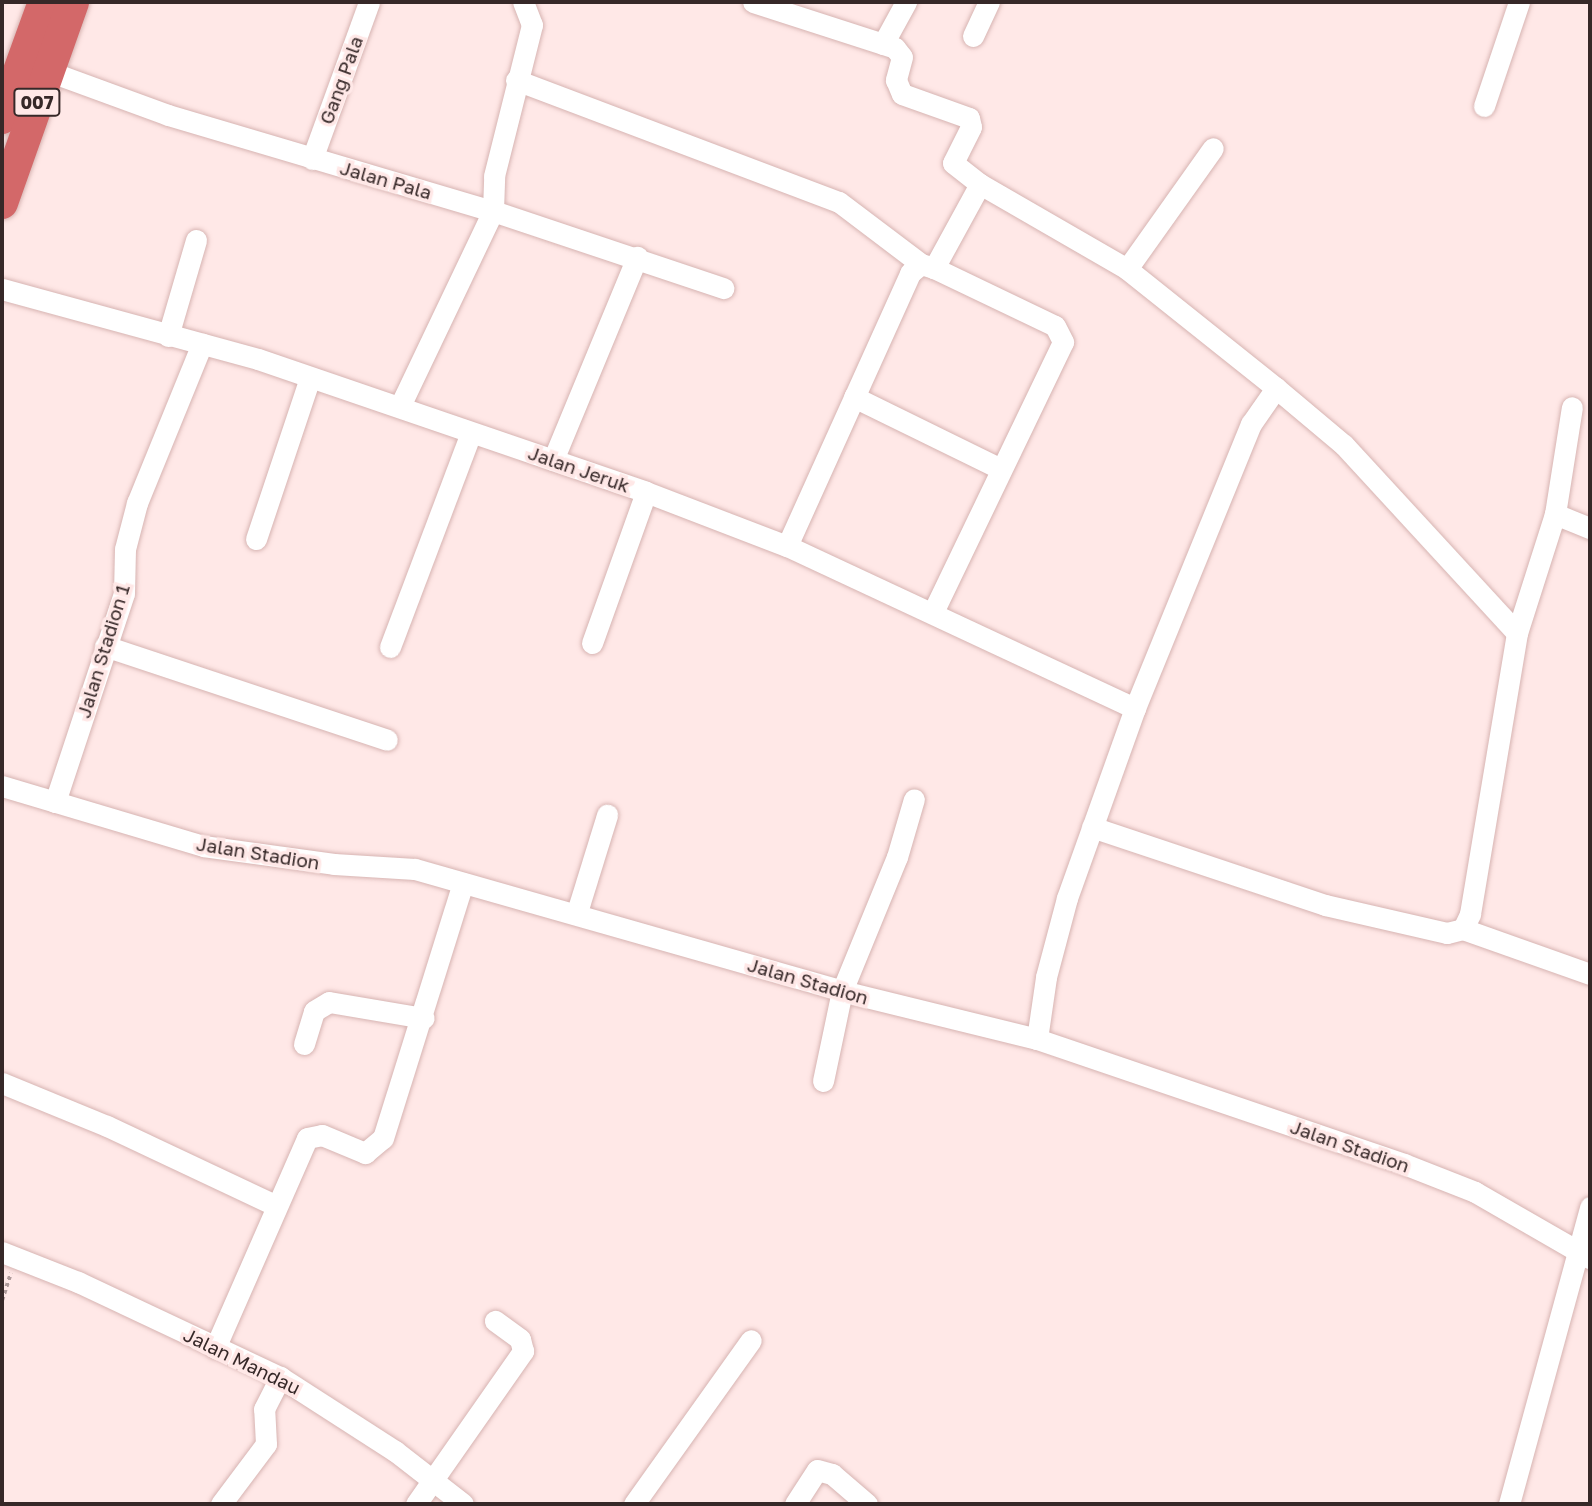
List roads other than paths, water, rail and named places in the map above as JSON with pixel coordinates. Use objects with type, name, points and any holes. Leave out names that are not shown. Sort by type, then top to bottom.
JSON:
[{"type":"highway","name":"007","points":[[3,108],[44,2]]},
{"type":"highway","name":"007","points":[[2,202],[73,2]]},
{"type":"street","name":"Gang Pala","points":[[312,159],[369,2]]},
{"type":"street","points":[[400,406],[493,211],[494,176],[532,25],[523,2]]},
{"type":"street","points":[[753,2],[883,44],[902,54],[896,80],[902,94],[969,118],[971,127],[953,163],[980,184],[1127,269],[1276,388],[1344,445],[1517,634]]},
{"type":"street","points":[[883,44],[906,2]]},
{"type":"street","points":[[973,36],[989,2]]},
{"type":"street","points":[[1484,106],[1519,2]]},
{"type":"street","name":"Jalan Pala","points":[[48,71],[168,115],[493,211],[723,288]]},
{"type":"street","points":[[516,80],[839,202],[927,266],[1055,326],[1062,336],[1061,348],[999,468],[933,612]]},
{"type":"street","points":[[1127,269],[1213,148]]},
{"type":"street","points":[[787,546],[910,273],[927,266],[980,184]]},
{"type":"street","points":[[168,336],[196,240]]},
{"type":"street","points":[[553,460],[637,257]]},
{"type":"street","name":"Jalan Jeruk","points":[[2,289],[202,344],[400,406],[646,492],[787,546],[1135,708]]},
{"type":"street","name":"Jalan Stadion 1","points":[[55,802],[124,593],[125,549],[137,503],[202,344]]},
{"type":"street","points":[[256,539],[310,378]]},
{"type":"street","points":[[1037,1039],[1046,977],[1092,827],[1135,708],[1251,424],[1276,388]]},
{"type":"street","points":[[854,397],[999,468]]},
{"type":"street","points":[[1463,929],[1469,914],[1517,634],[1555,514],[1572,408]]},
{"type":"street","points":[[390,647],[471,433]]},
{"type":"street","points":[[592,643],[646,492]]},
{"type":"street","points":[[1555,514],[1590,528]]},
{"type":"street","points":[[105,646],[387,740]]},
{"type":"street","name":"Jalan Stadion","points":[[2,786],[203,846],[334,864],[415,869],[577,912],[842,991],[1037,1039],[1404,1164],[1475,1192],[1584,1254]]},
{"type":"street","points":[[823,1081],[842,991],[897,857],[914,799]]},
{"type":"street","points":[[577,912],[607,815]]},
{"type":"street","points":[[1092,827],[1325,905],[1447,933],[1463,929],[1590,974]]},
{"type":"street","points":[[215,1348],[275,1205],[311,1135],[365,1153],[379,1144],[424,1017],[463,883]]},
{"type":"street","points":[[304,1044],[314,1011],[329,1002],[424,1017]]},
{"type":"street","points":[[2,1083],[107,1126],[275,1205]]},
{"type":"street","points":[[1510,1504],[1584,1254],[1590,1207]]},
{"type":"street","name":"Jalan Mandau","points":[[9,1255],[280,1377],[395,1451],[463,1504]]},
{"type":"street","points":[[416,1504],[523,1351],[520,1339],[495,1321]]},
{"type":"street","points":[[634,1504],[751,1340]]},
{"type":"street","points":[[221,1504],[266,1444],[264,1409],[280,1377]]},
{"type":"street","points":[[795,1504],[817,1470],[832,1474],[867,1504]]}]
